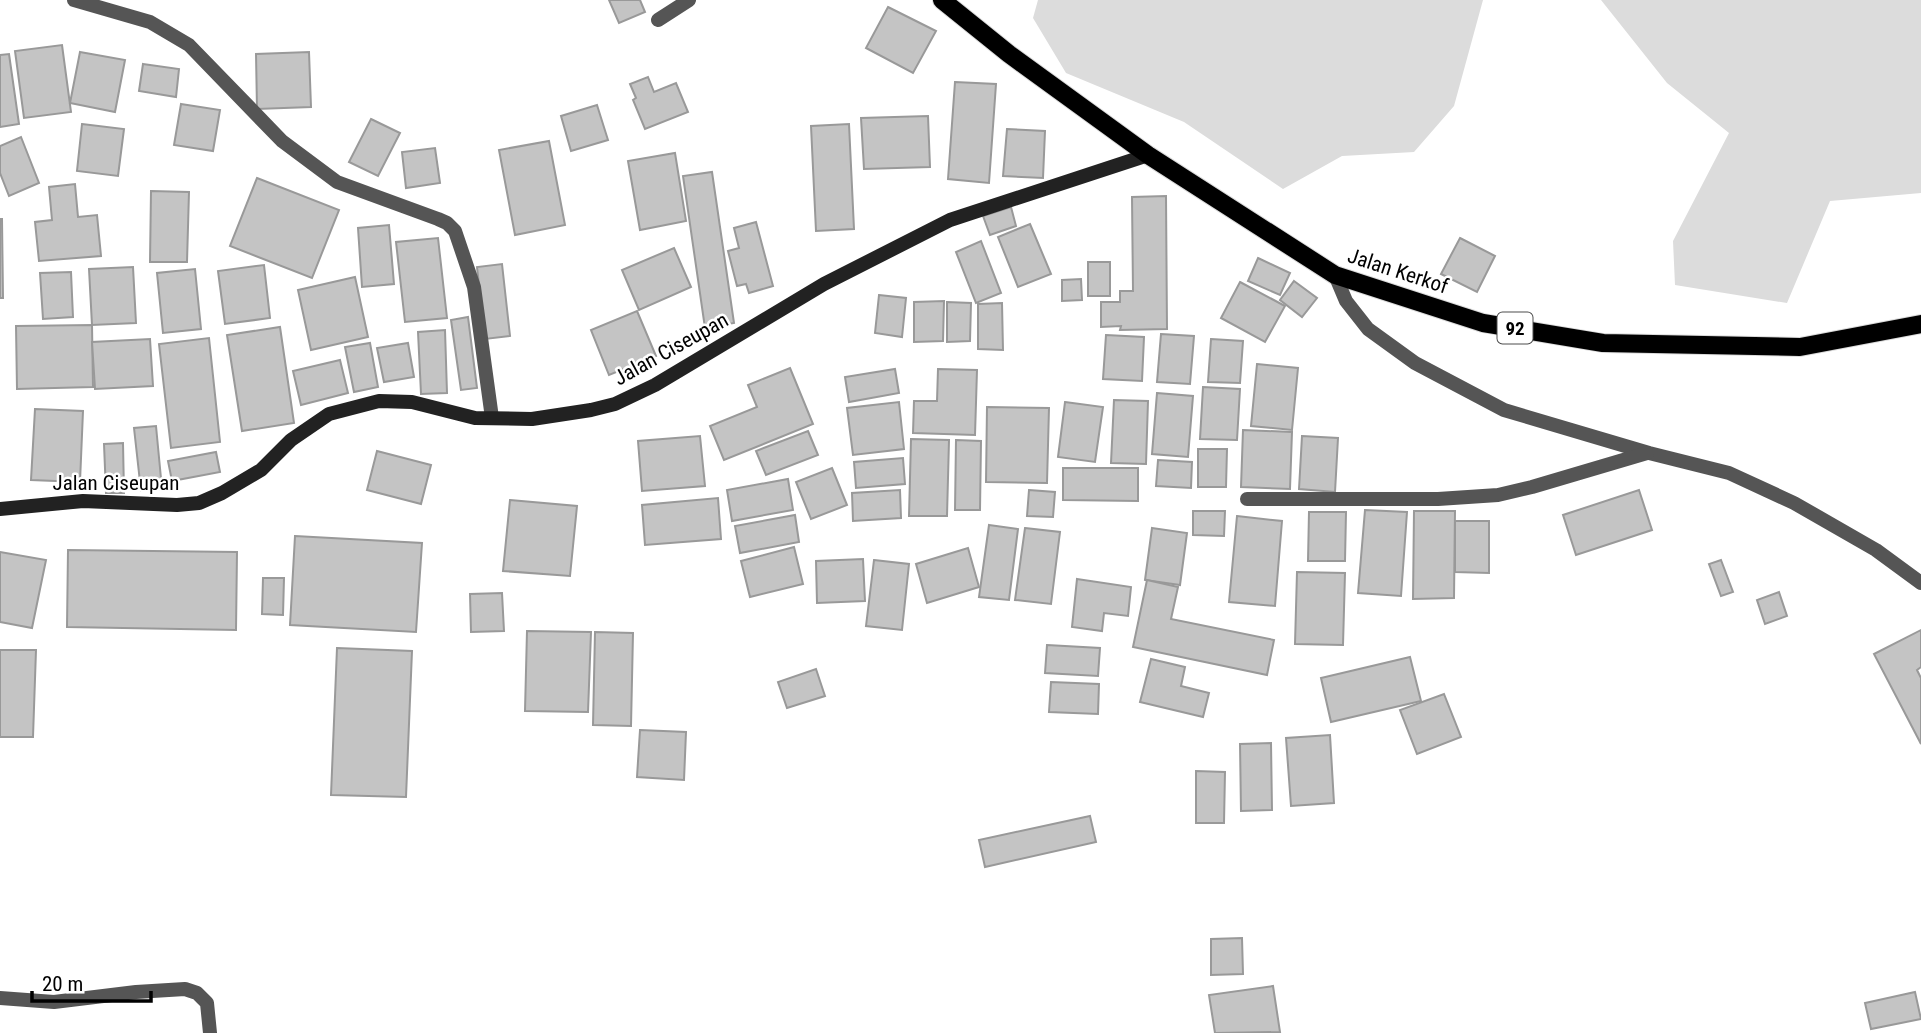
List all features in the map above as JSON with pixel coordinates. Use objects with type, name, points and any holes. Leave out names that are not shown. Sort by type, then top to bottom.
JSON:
[{"type":"main road","name":"Jalan Kerkof","points":[[942,0],[1009,54],[1149,155],[1335,275],[1483,323],[1603,343],[1800,348],[1921,324]]},
{"type":"main road","name":"Jalan Ciseupan","points":[[0,509],[83,501],[177,505],[200,503],[261,470],[291,440],[329,414],[379,401],[412,402],[475,418],[532,419],[591,411],[615,404],[655,385],[824,284],[950,220],[1149,155]]},
{"type":"street","points":[[74,0],[150,22],[189,45],[282,141],[337,182],[438,219],[456,231],[474,286],[492,418]]},
{"type":"street","points":[[658,20],[689,0]]},
{"type":"street","points":[[1335,275],[1346,301],[1368,329],[1415,363],[1504,410],[1649,453],[1729,473],[1794,503],[1876,550],[1921,583]]},
{"type":"street","points":[[1247,499],[1438,499],[1497,495],[1649,453]]},
{"type":"street","points":[[0,998],[54,1002],[185,989],[197,993],[207,1003],[210,1033]]},
{"type":"shaded area","points":[[1038,0],[1483,0],[1454,106],[1414,152],[1342,156],[1283,189],[1184,122],[1066,73],[1033,18]]},
{"type":"shaded area","points":[[1601,0],[1921,0],[1921,193],[1830,201],[1787,303],[1675,285],[1673,241],[1729,133],[1667,83]]},
{"type":"building","points":[[609,0],[640,0],[645,12],[619,23]]},
{"type":"building","points":[[888,7],[936,31],[913,73],[866,48]]},
{"type":"building","points":[[62,45],[71,112],[24,118],[15,51]]},
{"type":"building","points":[[80,52],[125,60],[115,112],[70,103]]},
{"type":"building","points":[[309,52],[311,107],[257,109],[256,54]]},
{"type":"building","points":[[9,54],[19,124],[0,127],[0,55]]},
{"type":"building","points":[[143,64],[179,69],[176,97],[139,91]]},
{"type":"building","points":[[648,77],[654,92],[676,83],[688,112],[645,129],[633,100],[636,98],[630,84]]},
{"type":"building","points":[[955,82],[996,84],[989,183],[948,179]]},
{"type":"building","points":[[181,104],[220,110],[213,151],[174,145]]},
{"type":"building","points":[[597,105],[608,140],[571,151],[561,116]]},
{"type":"building","points":[[928,116],[930,167],[864,169],[861,118]]},
{"type":"building","points":[[371,119],[400,133],[378,176],[349,162]]},
{"type":"building","points":[[82,124],[124,129],[118,176],[77,171]]},
{"type":"building","points":[[849,124],[854,229],[816,231],[811,126]]},
{"type":"building","points":[[1007,129],[1045,131],[1043,178],[1003,176]]},
{"type":"building","points":[[21,137],[39,183],[9,196],[0,173],[0,146]]},
{"type":"building","points":[[549,141],[565,225],[515,235],[499,150]]},
{"type":"building","points":[[435,148],[440,183],[406,188],[402,152]]},
{"type":"building","points":[[675,153],[686,221],[640,230],[628,161]]},
{"type":"building","points":[[712,172],[734,323],[705,328],[683,176]]},
{"type":"building","points":[[257,178],[339,210],[312,278],[230,246]]},
{"type":"building","points":[[75,184],[78,217],[97,215],[101,256],[39,261],[35,222],[52,220],[49,187]]},
{"type":"building","points":[[151,191],[189,192],[187,262],[150,262]]},
{"type":"building","points":[[1166,196],[1167,329],[1120,330],[1121,326],[1101,327],[1101,302],[1120,302],[1120,291],[1133,291],[1132,197]]},
{"type":"building","points":[[1011,207],[1016,226],[990,235],[983,216]]},
{"type":"building","points":[[2,219],[3,298],[0,298]]},
{"type":"building","points":[[756,222],[773,286],[749,293],[746,284],[737,286],[728,251],[739,248],[734,228]]},
{"type":"building","points":[[1030,224],[1051,274],[1018,287],[998,237]]},
{"type":"building","points":[[389,225],[394,284],[362,287],[358,228]]},
{"type":"building","points":[[438,238],[447,318],[405,322],[396,242]]},
{"type":"building","points":[[1460,238],[1495,256],[1477,292],[1441,274]]},
{"type":"building","points":[[981,241],[1001,293],[976,303],[956,252]]},
{"type":"building","points":[[674,248],[691,287],[639,310],[622,270]]},
{"type":"building","points":[[1258,258],[1290,273],[1280,295],[1248,281]]},
{"type":"building","points":[[1088,262],[1110,262],[1110,296],[1088,296]]},
{"type":"building","points":[[502,264],[510,336],[485,339],[477,267]]},
{"type":"building","points":[[264,265],[270,318],[225,324],[218,271]]},
{"type":"building","points":[[133,267],[136,323],[92,325],[89,269]]},
{"type":"building","points":[[195,269],[201,329],[163,333],[157,273]]},
{"type":"building","points":[[71,272],[73,317],[43,319],[40,273]]},
{"type":"building","points":[[355,277],[368,337],[311,350],[298,290]]},
{"type":"building","points":[[1081,279],[1082,300],[1062,301],[1062,280]]},
{"type":"building","points":[[1294,281],[1317,298],[1302,317],[1280,300]]},
{"type":"building","points":[[1240,282],[1285,306],[1265,342],[1221,318]]},
{"type":"building","points":[[879,295],[906,298],[902,337],[875,333]]},
{"type":"building","points":[[944,301],[943,341],[914,342],[914,302]]},
{"type":"building","points":[[947,302],[971,303],[970,341],[947,342]]},
{"type":"building","points":[[1002,303],[1003,350],[978,349],[978,304]]},
{"type":"building","points":[[637,311],[656,356],[609,375],[591,330]]},
{"type":"building","points":[[468,317],[477,388],[461,390],[451,320]]},
{"type":"building","points":[[92,325],[93,387],[17,389],[16,326]]},
{"type":"building","points":[[280,327],[294,423],[242,431],[227,335]]},
{"type":"building","points":[[445,330],[447,393],[421,394],[418,332]]},
{"type":"building","points":[[1161,334],[1194,336],[1190,384],[1157,382]]},
{"type":"building","points":[[1106,335],[1144,337],[1142,381],[1103,379]]},
{"type":"building","points":[[209,338],[220,442],[171,448],[159,344]]},
{"type":"building","points":[[150,339],[153,386],[95,389],[92,342]]},
{"type":"building","points":[[1211,339],[1243,341],[1240,383],[1208,382]]},
{"type":"building","points":[[370,343],[378,387],[354,392],[345,347]]},
{"type":"building","points":[[408,343],[414,377],[384,382],[377,348]]},
{"type":"building","points":[[340,360],[348,393],[301,405],[293,371]]},
{"type":"building","points":[[1257,364],[1298,368],[1292,430],[1251,426]]},
{"type":"building","points":[[790,368],[813,424],[724,460],[710,426],[757,407],[748,385]]},
{"type":"building","points":[[895,369],[899,393],[849,402],[845,377]]},
{"type":"building","points":[[938,369],[977,370],[975,435],[913,433],[914,401],[937,401]]},
{"type":"building","points":[[1203,387],[1240,389],[1237,440],[1200,439]]},
{"type":"building","points":[[1157,393],[1193,396],[1188,457],[1152,454]]},
{"type":"building","points":[[1114,400],[1148,401],[1146,464],[1111,463]]},
{"type":"building","points":[[899,402],[904,449],[853,455],[847,408]]},
{"type":"building","points":[[1065,402],[1103,407],[1095,462],[1058,457]]},
{"type":"building","points":[[987,407],[1049,408],[1047,483],[986,482]]},
{"type":"building","points":[[35,409],[83,411],[80,482],[31,480]]},
{"type":"building","points":[[156,426],[162,489],[141,491],[134,428]]},
{"type":"building","points":[[1243,430],[1292,432],[1290,489],[1241,487]]},
{"type":"building","points":[[808,431],[818,455],[766,475],[756,451]]},
{"type":"building","points":[[700,436],[705,486],[642,491],[638,441]]},
{"type":"building","points":[[1302,436],[1338,438],[1335,492],[1299,489]]},
{"type":"building","points":[[911,439],[949,440],[947,516],[909,516]]},
{"type":"building","points":[[956,440],[981,441],[980,510],[955,510]]},
{"type":"building","points":[[123,443],[124,493],[106,493],[104,444]]},
{"type":"building","points":[[1198,449],[1227,449],[1226,487],[1198,487]]},
{"type":"building","points":[[377,451],[431,465],[421,504],[367,490]]},
{"type":"building","points":[[216,452],[220,472],[172,481],[168,461]]},
{"type":"building","points":[[903,458],[905,484],[856,488],[854,462]]},
{"type":"building","points":[[1158,460],[1192,462],[1191,488],[1156,486]]},
{"type":"building","points":[[832,468],[847,505],[811,519],[796,482]]},
{"type":"building","points":[[1063,468],[1138,468],[1138,501],[1063,500]]},
{"type":"building","points":[[788,479],[793,510],[732,521],[727,490]]},
{"type":"building","points":[[900,490],[901,518],[853,521],[852,493]]},
{"type":"building","points":[[1029,490],[1055,492],[1053,517],[1027,516]]},
{"type":"building","points":[[1639,490],[1652,530],[1576,555],[1563,515]]},
{"type":"building","points":[[718,498],[721,539],[645,545],[642,505]]},
{"type":"building","points":[[510,500],[577,506],[570,576],[503,571]]},
{"type":"building","points":[[1365,510],[1407,512],[1401,596],[1358,593]]},
{"type":"building","points":[[1193,511],[1225,511],[1224,536],[1193,535]]},
{"type":"building","points":[[1414,511],[1455,511],[1454,598],[1413,599]]},
{"type":"building","points":[[1309,512],[1346,512],[1345,561],[1308,561]]},
{"type":"building","points":[[795,515],[799,542],[740,553],[735,526]]},
{"type":"building","points":[[1237,516],[1282,521],[1275,606],[1229,602]]},
{"type":"building","points":[[1455,521],[1489,521],[1489,573],[1455,572]]},
{"type":"building","points":[[989,525],[1018,529],[1009,600],[979,597]]},
{"type":"building","points":[[1025,528],[1060,532],[1051,604],[1015,600]]},
{"type":"building","points":[[1152,528],[1187,533],[1180,585],[1145,580]]},
{"type":"building","points":[[295,536],[422,543],[416,632],[290,625]]},
{"type":"building","points":[[794,547],[803,584],[750,597],[741,561]]},
{"type":"building","points":[[968,548],[979,587],[927,603],[916,564]]},
{"type":"building","points":[[68,550],[237,552],[236,630],[67,627]]},
{"type":"building","points":[[0,552],[46,560],[32,628],[0,622]]},
{"type":"building","points":[[863,559],[865,601],[817,603],[816,561]]},
{"type":"building","points":[[874,560],[909,564],[902,630],[866,626]]},
{"type":"building","points":[[1721,560],[1733,592],[1721,596],[1709,564]]},
{"type":"building","points":[[1297,572],[1345,573],[1343,645],[1295,644]]},
{"type":"building","points":[[263,578],[284,578],[283,615],[262,614]]},
{"type":"building","points":[[1077,579],[1131,587],[1128,616],[1104,613],[1102,631],[1072,627]]},
{"type":"building","points":[[1147,580],[1178,587],[1171,619],[1274,640],[1267,675],[1133,647]]},
{"type":"building","points":[[1779,592],[1787,616],[1765,624],[1757,600]]},
{"type":"building","points":[[502,593],[504,631],[471,632],[470,594]]},
{"type":"building","points":[[1921,630],[1921,667],[1917,670],[1921,678],[1921,744],[1874,654]]},
{"type":"building","points":[[527,631],[591,632],[588,712],[525,711]]},
{"type":"building","points":[[595,632],[633,633],[631,726],[593,725]]},
{"type":"building","points":[[1047,645],[1100,648],[1098,676],[1045,673]]},
{"type":"building","points":[[337,648],[412,651],[406,797],[331,795]]},
{"type":"building","points":[[0,650],[36,650],[33,737],[0,737]]},
{"type":"building","points":[[1410,657],[1421,701],[1331,722],[1321,678]]},
{"type":"building","points":[[1151,659],[1185,667],[1181,686],[1209,693],[1203,717],[1140,702]]},
{"type":"building","points":[[816,669],[825,696],[787,708],[778,682]]},
{"type":"building","points":[[1051,682],[1099,684],[1098,714],[1049,712]]},
{"type":"building","points":[[1444,694],[1461,737],[1417,754],[1400,710]]},
{"type":"building","points":[[640,730],[686,732],[684,780],[637,777]]},
{"type":"building","points":[[1330,735],[1334,803],[1291,806],[1286,738]]},
{"type":"building","points":[[1271,743],[1272,810],[1241,811],[1240,744]]},
{"type":"building","points":[[1196,771],[1225,772],[1224,823],[1196,823]]},
{"type":"building","points":[[1090,816],[1096,842],[985,867],[979,840]]},
{"type":"building","points":[[1242,938],[1243,974],[1211,975],[1211,939]]},
{"type":"building","points":[[1273,986],[1280,1032],[1215,1033],[1209,995]]},
{"type":"building","points":[[1915,992],[1921,1019],[1871,1029],[1865,1003]]}]
